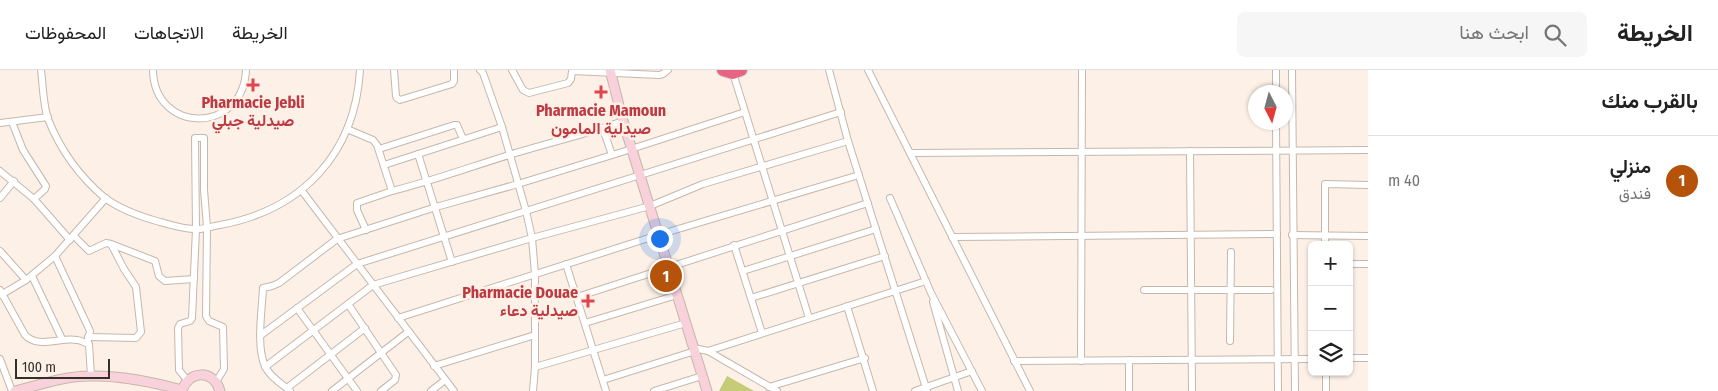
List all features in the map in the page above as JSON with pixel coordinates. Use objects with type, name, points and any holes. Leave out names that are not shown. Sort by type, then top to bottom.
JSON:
[{"type":"street","points":[[41,70],[48,117],[57,139],[76,169],[106,198],[145,218],[196,229],[239,222],[272,209],[302,192],[324,168],[347,129],[354,106],[360,70]]},
{"type":"street","points":[[153,70],[155,86],[166,105],[185,117],[200,119],[221,114],[233,106],[244,87],[246,70]]},
{"type":"street","points":[[394,70],[396,98],[400,100],[452,84],[454,81],[454,70]]},
{"type":"street","points":[[480,70],[483,73],[502,127],[532,238],[535,274],[535,367],[533,391]]},
{"type":"street","points":[[512,70],[523,90],[527,93],[568,83],[571,79],[572,71],[664,74],[668,70]]},
{"type":"street","points":[[829,70],[848,140],[926,389]]},
{"type":"street","points":[[868,70],[1030,391]]},
{"type":"street","points":[[1081,360],[1082,70]]},
{"type":"street","points":[[1276,70],[1276,85]]},
{"type":"street","points":[[1292,70],[1294,391]]},
{"type":"street","points":[[610,71],[622,121],[707,391]]},
{"type":"street","points":[[732,71],[809,318]]},
{"type":"street","points":[[365,328],[288,390],[265,367],[262,358],[262,288],[279,283],[337,239],[436,207],[612,155],[745,112]]},
{"type":"street","points":[[261,335],[357,264],[841,112]]},
{"type":"street","points":[[0,123],[48,117]]},
{"type":"street","points":[[366,230],[357,210],[357,204],[392,191],[427,182],[509,155],[603,129],[622,121]]},
{"type":"street","points":[[12,122],[23,150],[46,186],[34,199]]},
{"type":"street","points":[[379,149],[454,124],[457,125],[463,139]]},
{"type":"street","points":[[384,165],[502,127]]},
{"type":"street","points":[[347,129],[372,140],[379,149],[392,191]]},
{"type":"street","points":[[603,129],[612,155]]},
{"type":"street","points":[[1276,130],[1278,391]]},
{"type":"street","points":[[188,380],[179,370],[178,328],[180,324],[192,320],[196,229],[195,138],[204,138],[204,190],[207,228],[206,318],[224,326],[224,369],[216,382]]},
{"type":"street","points":[[265,367],[373,285],[532,238],[650,206],[703,184],[848,140]]},
{"type":"street","points":[[1190,150],[1192,391]]},
{"type":"street","points":[[910,153],[1368,150]]},
{"type":"street","points":[[418,154],[452,262]]},
{"type":"street","points":[[0,170],[34,199],[72,238],[89,251],[106,243],[111,244],[155,262],[159,276],[165,281],[194,279]]},
{"type":"street","points":[[398,318],[566,264],[859,175]]},
{"type":"street","points":[[0,198],[14,181]]},
{"type":"street","points":[[1325,241],[1325,184],[1368,185]]},
{"type":"street","points":[[302,192],[454,391]]},
{"type":"street","points":[[106,198],[55,256],[29,278],[1,293],[27,338],[39,342],[62,339],[88,341],[136,338],[141,332],[136,287],[111,244]]},
{"type":"street","points":[[890,198],[931,293],[982,391]]},
{"type":"street","points":[[577,297],[781,229],[868,203]]},
{"type":"street","points":[[743,271],[876,229]]},
{"type":"street","points":[[952,237],[1277,234]]},
{"type":"street","points":[[1292,235],[1368,236]]},
{"type":"street","points":[[734,245],[762,333]]},
{"type":"street","points":[[0,251],[29,278],[62,339]]},
{"type":"street","points":[[1230,341],[1231,252]]},
{"type":"street","points":[[55,256],[90,331],[88,341],[91,376]]},
{"type":"street","points":[[751,298],[885,256]]},
{"type":"street","points":[[566,264],[606,391]]},
{"type":"street","points":[[1353,264],[1368,264]]},
{"type":"street","points":[[603,380],[694,350],[708,351],[926,281]]},
{"type":"street","points":[[1144,290],[1271,290]]},
{"type":"street","points":[[931,293],[958,391]]},
{"type":"street","points":[[585,323],[677,295]]},
{"type":"street","points":[[348,304],[382,352],[396,378],[381,391]]},
{"type":"street","points":[[848,306],[874,391]]},
{"type":"street","points":[[297,308],[357,391]]},
{"type":"street","points":[[535,367],[686,323]]},
{"type":"street","points":[[332,391],[408,332]]},
{"type":"street","points":[[434,366],[535,335]]},
{"type":"street","points":[[708,351],[777,391]]},
{"type":"street","points":[[769,387],[865,358]]},
{"type":"street","points":[[1014,361],[1308,358]]},
{"type":"street","points":[[1353,358],[1368,358]]},
{"type":"street","points":[[1129,391],[1130,360]]},
{"type":"street","points":[[1,364],[13,391],[61,379],[91,376],[159,384],[182,390],[188,380],[205,375],[216,382],[220,391]]},
{"type":"street","points":[[915,391],[926,389],[972,371]]},
{"type":"street","points":[[655,391],[702,376]]},
{"type":"street","points":[[1326,376],[1326,391]]},
{"type":"street","points":[[431,391],[445,380]]},
{"type":"green space","points":[[727,376],[754,391],[719,391]]},
{"type":"place","name":"Pharmacie Jebli صيدلية جبلي","points":[[253,85]]},
{"type":"place","name":"Pharmacie Mamoun صيدلية المامون","points":[[601,92]]},
{"type":"place","name":"منزلي","points":[[666,276]]},
{"type":"place","name":"Pharmacie Douae صيدلية دعاء","points":[[588,301]]}]
